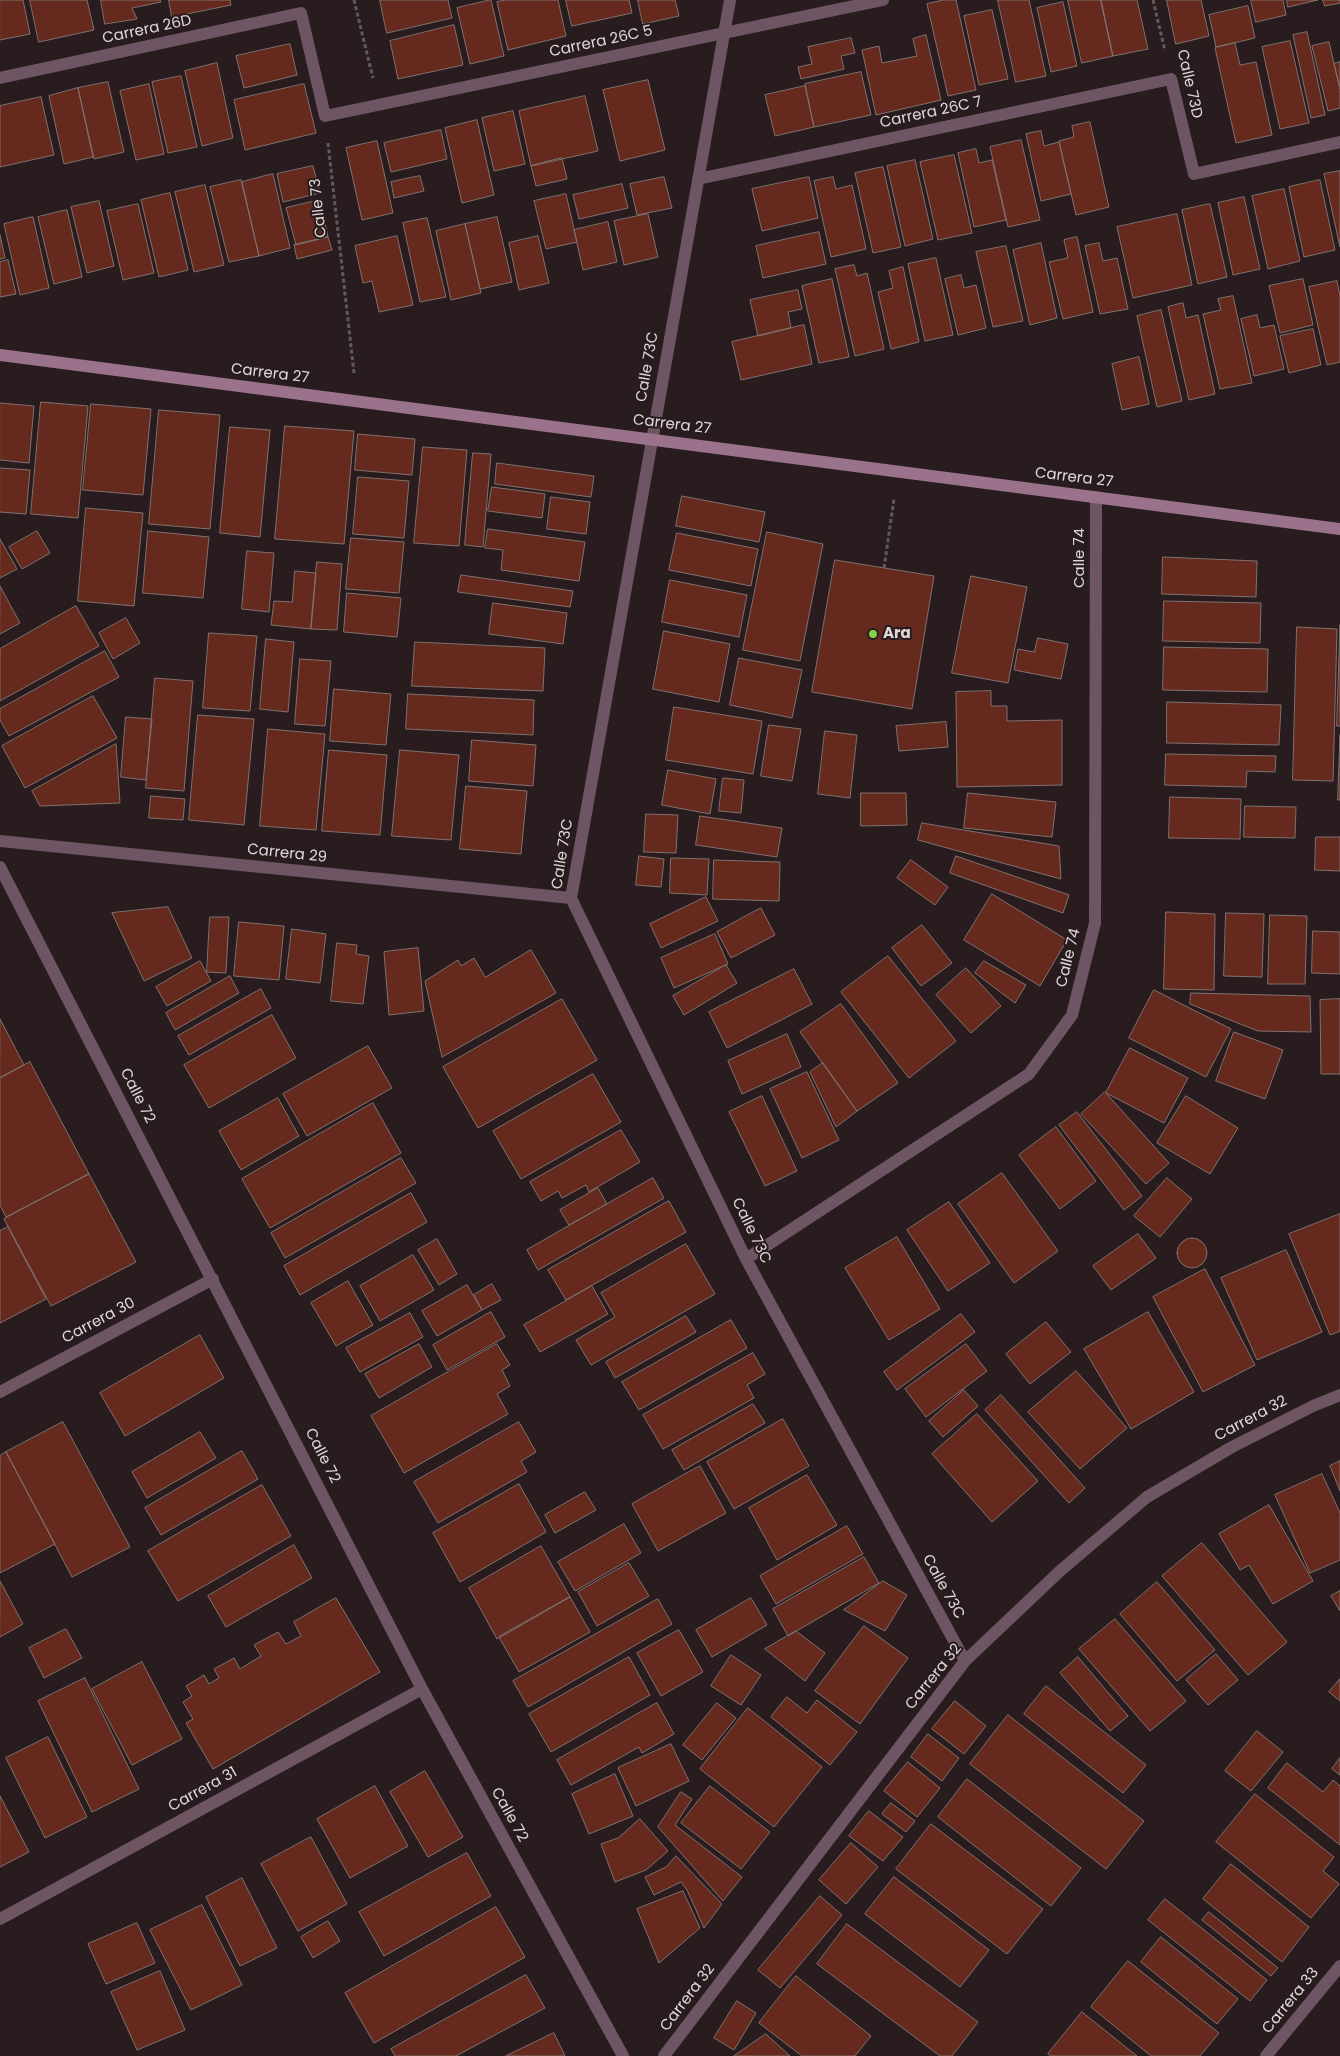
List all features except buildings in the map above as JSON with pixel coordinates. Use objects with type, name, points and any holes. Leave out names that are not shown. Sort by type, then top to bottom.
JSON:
[{"type":"street","name":"Calle 73C","points":[[730,0],[571,898],[746,1260],[965,1661]]},
{"type":"street","name":"Carrera 26C 5","points":[[325,116],[883,0]]},
{"type":"street","name":"Carrera 26D","points":[[0,78],[301,13],[325,116]]},
{"type":"street","name":"Calle 73D","points":[[1171,79],[1194,174],[1340,142]]},
{"type":"street","name":"Carrera 26C 7","points":[[698,179],[1171,79]]},
{"type":"street","name":"Carrera 27","points":[[0,355],[1340,528]]},
{"type":"street","name":"Calle 74","points":[[746,1260],[1029,1074],[1072,1015],[1095,923],[1096,497]]},
{"type":"street","name":"Carrera 29","points":[[0,841],[571,898]]},
{"type":"street","name":"Calle 72","points":[[0,867],[422,1689],[623,2056]]},
{"type":"street","name":"Carrera 30","points":[[0,1392],[213,1279]]},
{"type":"street","name":"Carrera 32","points":[[664,2056],[965,1661],[1060,1571],[1147,1497],[1232,1446],[1313,1406],[1340,1395]]},
{"type":"street","name":"Carrera 31","points":[[0,1919],[422,1689]]},
{"type":"street","name":"Carrera 33","points":[[1266,2056],[1340,1966]]},
{"type":"path","points":[[354,0],[380,105]]},
{"type":"path","name":"Calle 73D","points":[[1153,0],[1171,79]]},
{"type":"path","name":"Calle 73","points":[[325,116],[357,401]]},
{"type":"path","points":[[884,568],[898,471]]},
{"type":"place","name":"Ara","points":[[873,634]]}]
